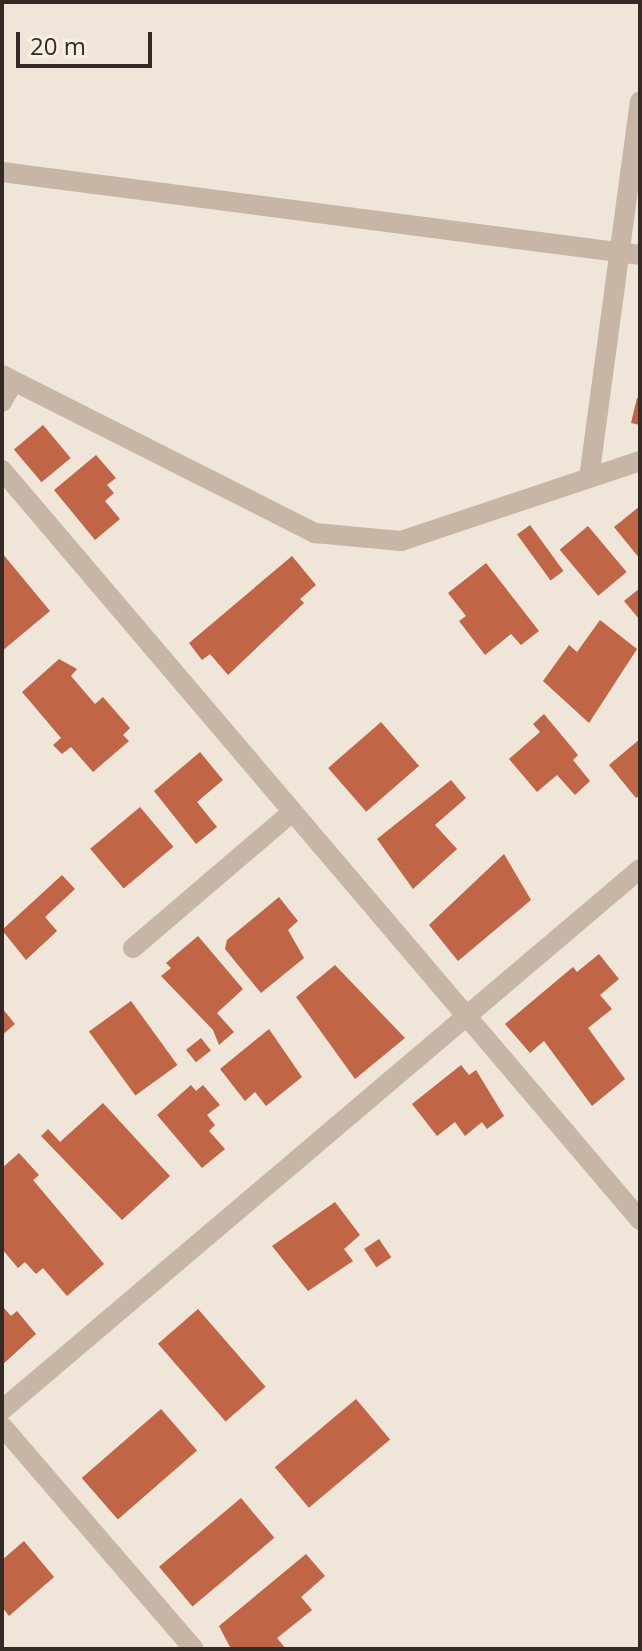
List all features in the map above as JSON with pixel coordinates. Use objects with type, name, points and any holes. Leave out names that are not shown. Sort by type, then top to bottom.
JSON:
[{"type":"street","points":[[589,478],[630,254],[640,101]]},
{"type":"street","points":[[2,172],[630,254]]},
{"type":"street","points":[[2,402],[8,379],[315,533],[401,541],[640,461]]},
{"type":"street","points":[[2,470],[640,1220]]},
{"type":"street","points":[[133,948],[292,812]]},
{"type":"street","points":[[2,1410],[640,869]]},
{"type":"street","points":[[2,1426],[194,1649]]},
{"type":"building","points":[[637,398],[640,398],[640,425],[631,423]]},
{"type":"building","points":[[43,425],[71,458],[42,482],[14,449]]},
{"type":"building","points":[[96,455],[116,478],[107,485],[114,493],[105,501],[120,519],[95,540],[54,490]]},
{"type":"building","points":[[640,506],[640,559],[614,527]]},
{"type":"building","points":[[530,525],[564,571],[551,581],[517,534]]},
{"type":"building","points":[[588,526],[627,572],[598,596],[560,550]]},
{"type":"building","points":[[2,553],[50,611],[2,651]]},
{"type":"building","points":[[292,556],[316,585],[300,599],[304,603],[228,675],[210,654],[202,660],[189,643]]},
{"type":"building","points":[[486,563],[539,631],[521,645],[511,634],[485,655],[459,621],[466,616],[448,593]]},
{"type":"building","points":[[640,588],[640,620],[624,601]]},
{"type":"building","points":[[600,620],[637,649],[589,723],[543,681],[569,645],[577,652]]},
{"type":"building","points":[[59,659],[77,669],[71,676],[95,704],[103,697],[130,728],[123,735],[129,741],[93,772],[71,747],[62,754],[53,745],[61,738],[22,692]]},
{"type":"building","points":[[544,714],[578,755],[573,760],[590,781],[575,795],[557,775],[537,792],[509,759],[540,732],[533,724]]},
{"type":"building","points":[[381,722],[419,766],[366,812],[328,768]]},
{"type":"building","points":[[640,739],[640,795],[636,798],[609,765]]},
{"type":"building","points":[[200,752],[223,780],[197,802],[217,827],[196,844],[154,791]]},
{"type":"building","points":[[451,780],[466,798],[435,825],[457,849],[413,889],[377,839]]},
{"type":"building","points":[[140,807],[173,847],[124,889],[90,849]]},
{"type":"building","points":[[504,854],[531,900],[458,961],[429,925]]},
{"type":"building","points":[[62,875],[75,889],[45,917],[57,931],[26,960],[2,930]]},
{"type":"building","points":[[279,897],[298,921],[288,930],[304,958],[261,993],[225,949],[227,940]]},
{"type":"building","points":[[198,936],[243,989],[217,1013],[234,1032],[219,1045],[213,1030],[161,976],[171,968],[166,963]]},
{"type":"building","points":[[599,954],[619,979],[600,995],[612,1009],[588,1028],[625,1079],[592,1106],[544,1041],[530,1053],[505,1024],[573,967],[577,972]]},
{"type":"building","points":[[335,965],[405,1038],[355,1079],[296,997]]},
{"type":"building","points":[[131,1001],[177,1065],[135,1095],[89,1032]]},
{"type":"building","points":[[2,1008],[15,1024],[2,1035]]},
{"type":"building","points":[[269,1029],[302,1077],[266,1106],[255,1092],[245,1101],[220,1069]]},
{"type":"building","points":[[201,1038],[211,1051],[196,1062],[186,1050]]},
{"type":"building","points":[[461,1065],[469,1075],[476,1070],[504,1116],[487,1129],[482,1122],[465,1136],[455,1122],[437,1136],[412,1104]]},
{"type":"building","points":[[191,1085],[196,1091],[203,1085],[220,1105],[207,1115],[215,1125],[209,1131],[225,1149],[202,1168],[157,1115]]},
{"type":"building","points":[[103,1103],[170,1176],[122,1220],[41,1136],[48,1129],[60,1142]]},
{"type":"building","points":[[19,1153],[39,1175],[33,1180],[104,1264],[67,1296],[43,1268],[36,1274],[25,1262],[18,1268],[2,1249],[2,1168]]},
{"type":"building","points":[[335,1202],[360,1235],[344,1249],[353,1261],[308,1291],[272,1246]]},
{"type":"building","points":[[379,1239],[391,1257],[376,1267],[364,1249]]},
{"type":"building","points":[[2,1306],[11,1316],[17,1311],[36,1334],[2,1365]]},
{"type":"building","points":[[198,1309],[266,1387],[226,1422],[158,1344]]},
{"type":"building","points":[[356,1399],[390,1440],[309,1508],[275,1467]]},
{"type":"building","points":[[161,1409],[197,1451],[118,1519],[82,1478]]},
{"type":"building","points":[[241,1498],[274,1538],[192,1607],[159,1567]]},
{"type":"building","points":[[24,1541],[54,1577],[9,1616],[2,1607],[2,1560]]},
{"type":"building","points":[[306,1554],[325,1576],[301,1597],[312,1610],[277,1638],[286,1649],[231,1649],[219,1626]]}]
